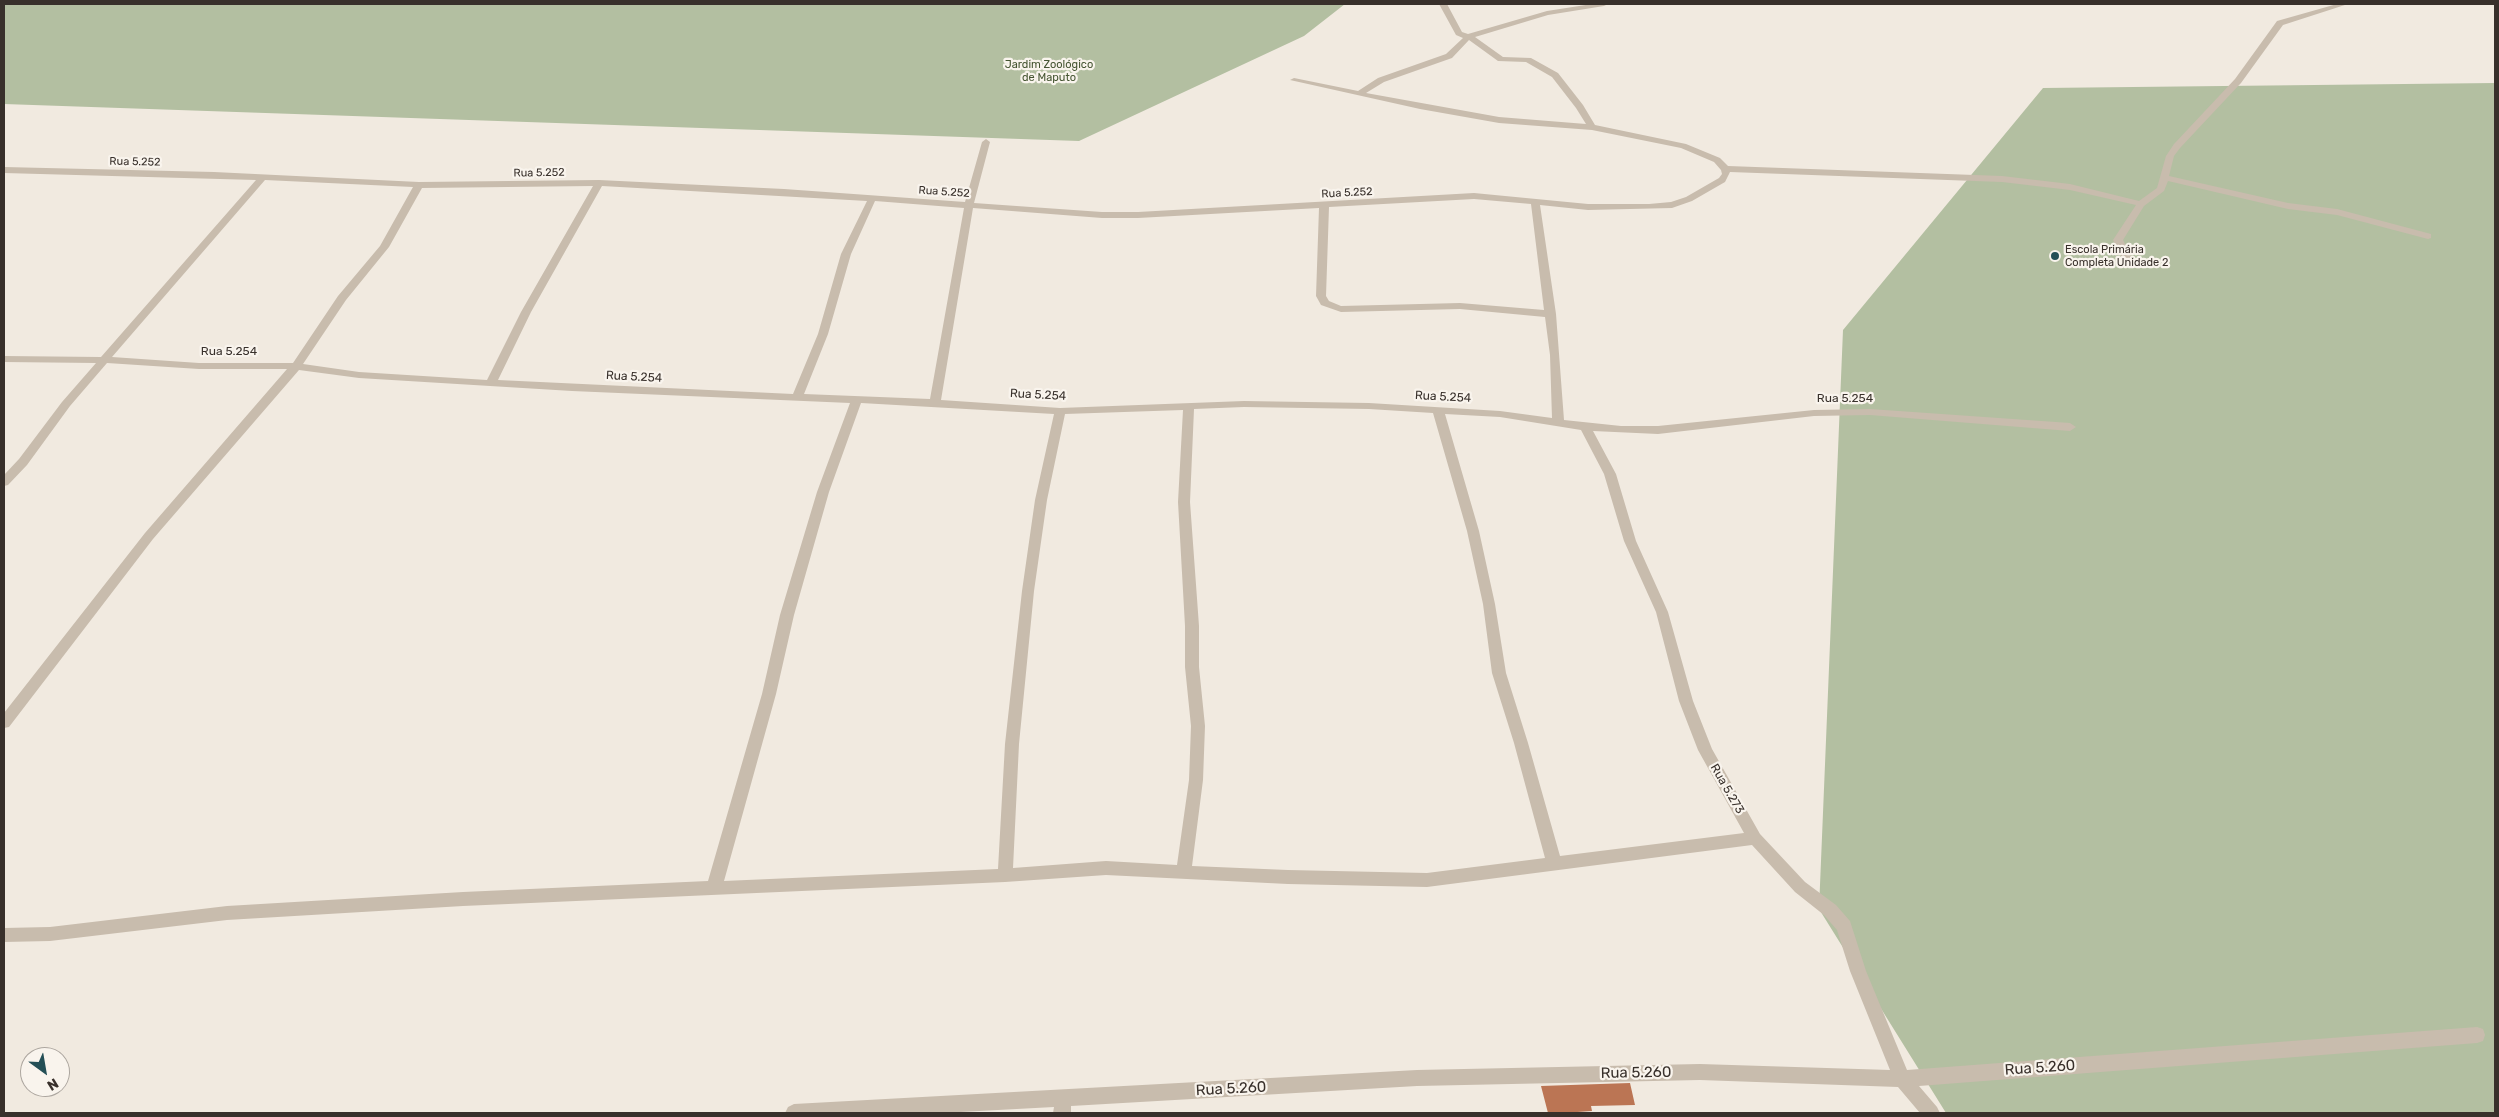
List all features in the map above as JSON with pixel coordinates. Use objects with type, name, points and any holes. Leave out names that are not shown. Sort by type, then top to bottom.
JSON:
[{"type":"street","points":[[1443,4],[1456,31],[1484,45],[1501,59],[1533,62],[1555,74],[1580,106],[1592,126]]},
{"type":"street","points":[[1359,94],[1381,80],[1449,56],[1468,37],[1546,13],[1604,4]]},
{"type":"street","points":[[2129,262],[2118,240],[2141,204],[2161,189],[2170,156],[2177,146],[2242,75],[2280,23],[2344,4]]},
{"type":"street","points":[[1294,80],[1499,120],[1592,126],[1635,138],[1683,146],[1717,160],[1725,169],[2002,180],[2070,187],[2141,204]]},
{"type":"street","points":[[935,403],[970,205],[986,142]]},
{"type":"street","name":"Rua 5.252","points":[[4,170],[419,185],[599,183],[1138,215],[1324,206],[1474,196],[1610,208],[1672,205],[1689,199],[1722,180],[1726,174],[1725,169]]},
{"type":"street","points":[[2164,176],[2288,206],[2338,212],[2428,236]]},
{"type":"street","points":[[4,482],[23,462],[66,404],[262,178]]},
{"type":"street","points":[[491,383],[526,312],[599,183]]},
{"type":"street","points":[[4,723],[149,536],[296,366],[342,298],[384,247],[419,185]]},
{"type":"street","points":[[797,398],[823,334],[846,254],[872,199]]},
{"type":"street","points":[[1535,202],[1555,356],[1558,421]]},
{"type":"street","points":[[1324,206],[1321,296],[1325,303],[1332,307],[1341,309],[1460,306],[1550,314]]},
{"type":"street","name":"Rua 5.254","points":[[4,359],[106,360],[199,366],[296,366],[359,375],[491,383],[935,403],[1060,411],[1296,404],[1500,414],[1558,421],[1585,427],[1658,430],[1814,412],[1870,412],[2070,427]]},
{"type":"street","points":[[714,888],[769,694],[787,615],[823,492],[856,400]]},
{"type":"street","points":[[1184,871],[1196,780],[1198,726],[1192,667],[1191,593],[1184,502],[1189,407]]},
{"type":"street","points":[[1438,410],[1472,531],[1489,604],[1499,673],[1521,743],[1554,863]]},
{"type":"street","points":[[1005,875],[1012,744],[1028,591],[1041,500],[1060,411]]},
{"type":"street","name":"Rua 5.273","points":[[1585,427],[1610,474],[1630,541],[1662,612],[1686,701],[1705,750],[1755,838],[1800,887],[1830,910],[1844,926],[1858,971],[1902,1079],[1931,1113]]},
{"type":"street","points":[[4,935],[50,934],[226,914],[463,899],[1005,875],[1106,868],[1288,877],[1427,880],[1755,838]]},
{"type":"street","name":"Rua 5.260","points":[[794,1113],[1062,1106],[1427,1078],[1700,1072],[1902,1079],[2477,1035]]},
{"type":"green space","name":"Jardim Zoológico de Maputo","points":[[4,4],[1345,4],[1304,36],[1079,141],[4,104]]},
{"type":"green space","points":[[2495,83],[2495,1113],[1946,1113],[1819,909],[1843,330],[2043,88]]},
{"type":"building","points":[[1630,1083],[1635,1105],[1591,1106],[1592,1111],[1563,1113],[1548,1113],[1541,1086]]},
{"type":"place","name":"Escola Primária Completa Unidade 2","points":[[2055,256]]}]
